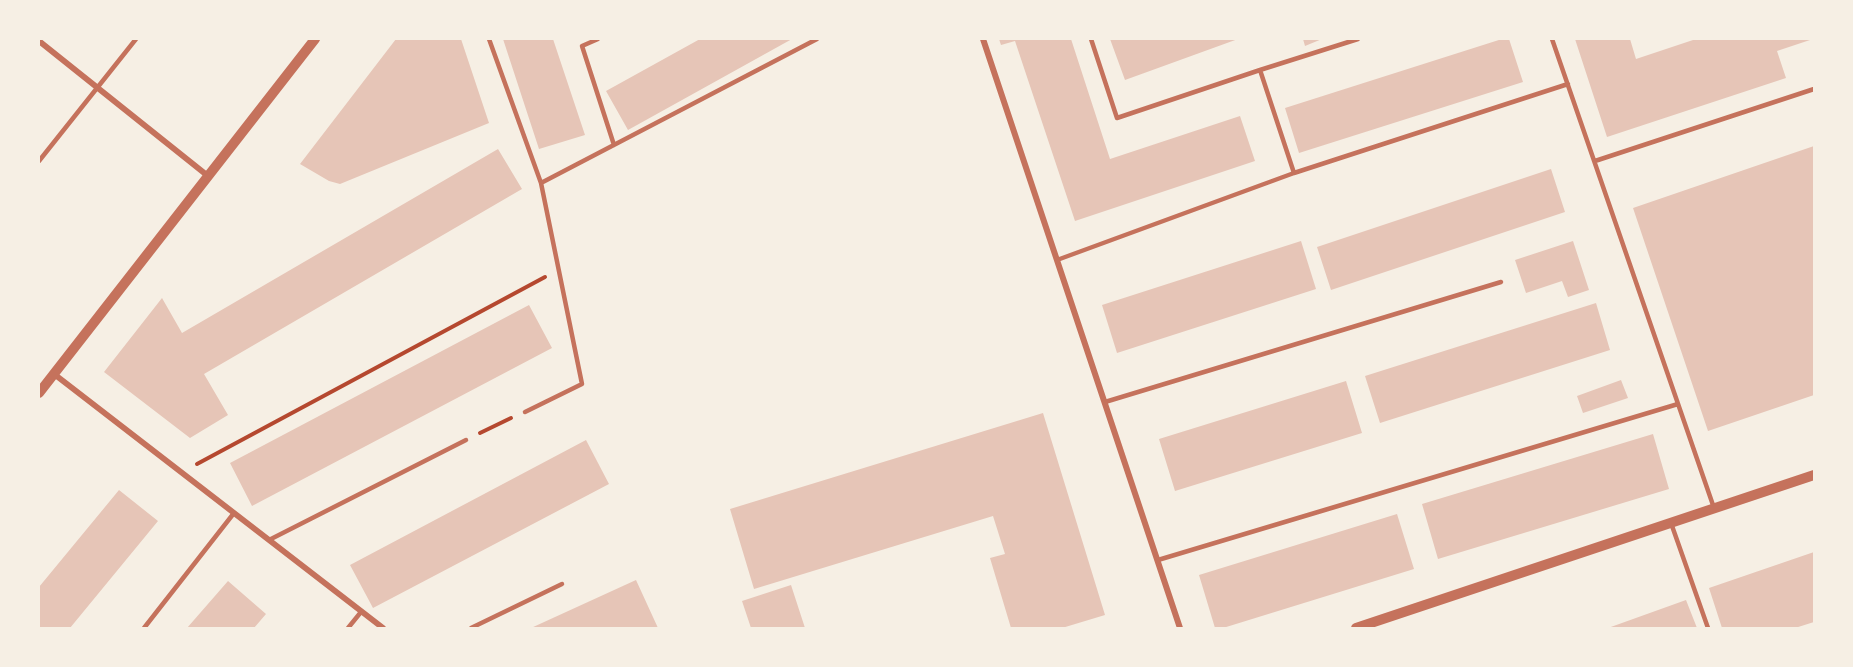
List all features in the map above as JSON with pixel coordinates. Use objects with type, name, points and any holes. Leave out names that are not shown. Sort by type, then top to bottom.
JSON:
[{"type":"street","points":[[39,393],[315,39]]},
{"type":"street","points":[[983,39],[1180,628]]},
{"type":"street","points":[[39,41],[208,176]]},
{"type":"street","points":[[54,374],[383,628]]},
{"type":"street","points":[[1356,628],[1814,475]]},
{"type":"lane","points":[[39,161],[136,39]]},
{"type":"lane","points":[[489,39],[541,183],[582,384],[525,412]]},
{"type":"lane","points":[[598,39],[582,46],[614,145]]},
{"type":"lane","points":[[541,183],[817,39]]},
{"type":"lane","points":[[1091,39],[1117,118],[1358,39]]},
{"type":"lane","points":[[1552,39],[1714,508]]},
{"type":"lane","points":[[1260,70],[1294,173]]},
{"type":"lane","points":[[1057,260],[1294,173],[1568,84]]},
{"type":"lane","points":[[1595,160],[1814,89]]},
{"type":"lane","points":[[1105,402],[1501,282]]},
{"type":"lane","points":[[1158,560],[1678,404]]},
{"type":"lane","points":[[269,540],[465,440]]},
{"type":"lane","points":[[144,628],[234,513]]},
{"type":"lane","points":[[1670,523],[1708,628]]},
{"type":"lane","points":[[471,628],[562,584]]},
{"type":"lane","points":[[348,628],[361,612]]},
{"type":"path","points":[[181,472],[559,270]]},
{"type":"path","points":[[465,440],[525,412]]},
{"type":"building","points":[[396,39],[461,39],[489,123],[340,184],[329,181],[300,164]]},
{"type":"building","points":[[503,39],[553,39],[585,135],[539,149]]},
{"type":"building","points":[[700,39],[792,39],[628,130],[606,91]]},
{"type":"building","points":[[999,39],[1071,39],[1110,159],[1240,116],[1255,161],[1075,221],[1015,41],[1001,45]]},
{"type":"building","points":[[1110,39],[1238,39],[1125,80]]},
{"type":"building","points":[[1303,39],[1322,39],[1305,46]]},
{"type":"building","points":[[1502,39],[1509,39],[1523,82],[1299,153],[1285,108]]},
{"type":"building","points":[[1575,39],[1630,39],[1636,59],[1696,39],[1813,39],[1777,51],[1786,78],[1607,137]]},
{"type":"building","points":[[1814,146],[1814,395],[1708,431],[1633,208]]},
{"type":"building","points":[[498,149],[522,189],[204,374],[228,415],[190,438],[104,372],[162,298],[182,333]]},
{"type":"building","points":[[1551,169],[1565,212],[1331,290],[1317,247]]},
{"type":"building","points":[[1301,241],[1316,289],[1117,353],[1102,305]]},
{"type":"building","points":[[1573,241],[1589,290],[1568,297],[1562,281],[1526,293],[1515,260]]},
{"type":"building","points":[[1596,303],[1610,350],[1380,423],[1365,376]]},
{"type":"building","points":[[529,305],[552,348],[252,506],[230,463]]},
{"type":"building","points":[[1621,380],[1628,398],[1583,413],[1577,396]]},
{"type":"building","points":[[1346,381],[1362,433],[1175,491],[1159,439]]},
{"type":"building","points":[[1043,413],[1105,615],[1062,628],[1011,628],[990,558],[1005,554],[993,516],[754,589],[730,509]]},
{"type":"building","points":[[1653,434],[1669,489],[1438,559],[1422,504]]},
{"type":"building","points":[[586,440],[609,484],[373,608],[350,565]]},
{"type":"building","points":[[119,490],[158,521],[70,628],[39,628],[39,587]]},
{"type":"building","points":[[1397,514],[1414,569],[1223,628],[1215,628],[1199,575]]},
{"type":"building","points":[[1814,552],[1814,622],[1795,628],[1722,628],[1709,588]]},
{"type":"building","points":[[636,580],[658,628],[531,628]]},
{"type":"building","points":[[228,581],[266,614],[254,628],[187,628]]},
{"type":"building","points":[[791,585],[805,628],[751,628],[742,601]]},
{"type":"building","points":[[1686,600],[1697,628],[1608,628]]}]
